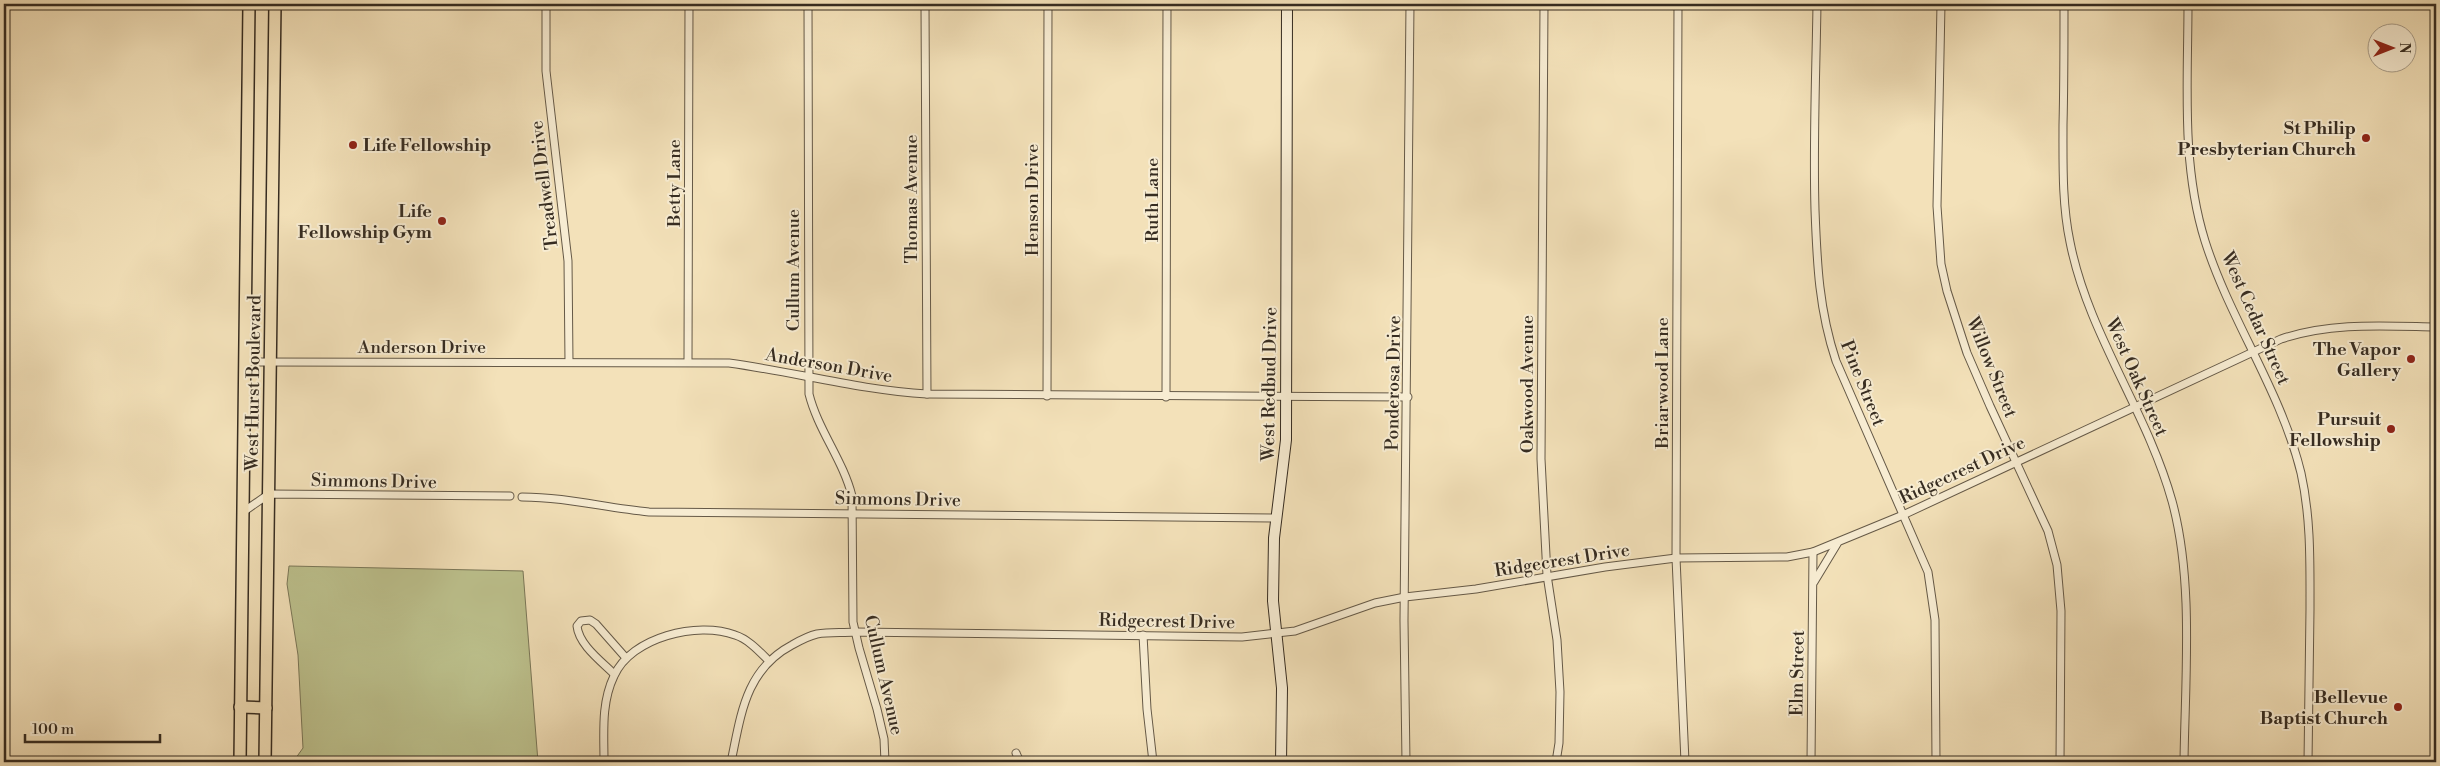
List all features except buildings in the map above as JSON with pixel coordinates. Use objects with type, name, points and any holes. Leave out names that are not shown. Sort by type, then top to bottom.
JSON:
[{"type":"main road","name":"West Hurst Boulevard","points":[[240,762],[249,4]]},
{"type":"main road","name":"West Hurst Boulevard","points":[[265,762],[275,4]]},
{"type":"main road","points":[[240,707],[266,708]]},
{"type":"street","name":"Treadwell Drive","points":[[546,4],[546,71],[568,261],[569,362]]},
{"type":"street","name":"Betty Lane","points":[[688,362],[689,4]]},
{"type":"street","name":"Cullum Avenue","points":[[808,4],[808,376],[812,405],[848,481],[852,496],[855,632],[877,709],[884,739],[886,762]]},
{"type":"street","name":"Thomas Avenue","points":[[925,4],[927,394]]},
{"type":"street","name":"Henson Drive","points":[[1047,396],[1048,4]]},
{"type":"street","name":"Ruth Lane","points":[[1166,397],[1167,4]]},
{"type":"street","name":"West Redbud Drive","points":[[1281,762],[1282,688],[1273,601],[1274,518],[1284,472],[1286,397],[1287,4]]},
{"type":"street","name":"Ponderosa Drive","points":[[1406,762],[1405,597],[1410,4]]},
{"type":"street","name":"Oakwood Avenue","points":[[1544,4],[1542,459],[1548,575],[1557,640],[1560,692],[1559,743],[1556,762]]},
{"type":"street","name":"Briarwood Lane","points":[[1678,4],[1676,558],[1685,762]]},
{"type":"street","name":"Pine Street","points":[[1817,4],[1814,178],[1817,270],[1822,312],[1836,361],[1928,572],[1933,596],[1936,762]]},
{"type":"street","name":"Willow Street","points":[[1942,4],[1937,206],[1941,264],[1947,291],[1967,353],[2048,531],[2057,565],[2061,611],[2060,762]]},
{"type":"street","name":"West Oak Street","points":[[2064,4],[2063,164],[2070,242],[2086,301],[2166,482],[2180,538],[2185,595],[2184,762]]},
{"type":"street","name":"West Cedar Street","points":[[2188,4],[2188,132],[2192,188],[2206,243],[2295,452],[2308,518],[2310,566],[2308,762]]},
{"type":"street","name":"Ridgecrest Drive","points":[[731,762],[742,710],[750,688],[768,660],[782,650],[815,635],[855,632],[1242,637],[1295,631],[1375,603],[1405,597],[1476,589],[1548,575],[1676,558],[1787,557],[1813,552],[1837,544],[2281,340],[2318,329],[2347,326],[2436,327]]},
{"type":"street","name":"Anderson Drive","points":[[244,362],[729,363],[808,376],[881,391],[927,394],[1166,397],[1408,397]]},
{"type":"street","name":"Simmons Drive","points":[[269,494],[510,496]]},
{"type":"street","points":[[243,512],[269,494]]},
{"type":"street","name":"Simmons Drive","points":[[522,497],[553,497],[617,509],[649,512],[1274,518]]},
{"type":"street","points":[[1813,584],[1837,544]]},
{"type":"street","name":"Elm Street","points":[[1811,762],[1813,552]]},
{"type":"street","points":[[614,674],[578,634],[577,626],[582,621],[590,620],[596,624],[626,658]]},
{"type":"street","points":[[604,762],[606,699],[614,674],[626,658],[650,641],[682,632],[716,630],[736,635],[753,646],[768,660]]},
{"type":"street","points":[[1143,635],[1146,700],[1153,762]]},
{"type":"street","points":[[1016,753],[1020,762]]},
{"type":"green space","points":[[289,566],[523,571],[538,762],[293,762],[303,748],[298,655],[287,584]]},
{"type":"place","name":"St Philip Presbyterian Church","points":[[2366,138]]},
{"type":"place","name":"Life Fellowship","points":[[353,145]]},
{"type":"place","name":"Life Fellowship Gym","points":[[442,221]]},
{"type":"place","name":"The Vapor Gallery","points":[[2411,359]]},
{"type":"place","name":"Pursuit Fellowship","points":[[2391,429]]},
{"type":"place","name":"Bellevue Baptist Church","points":[[2398,707]]}]
